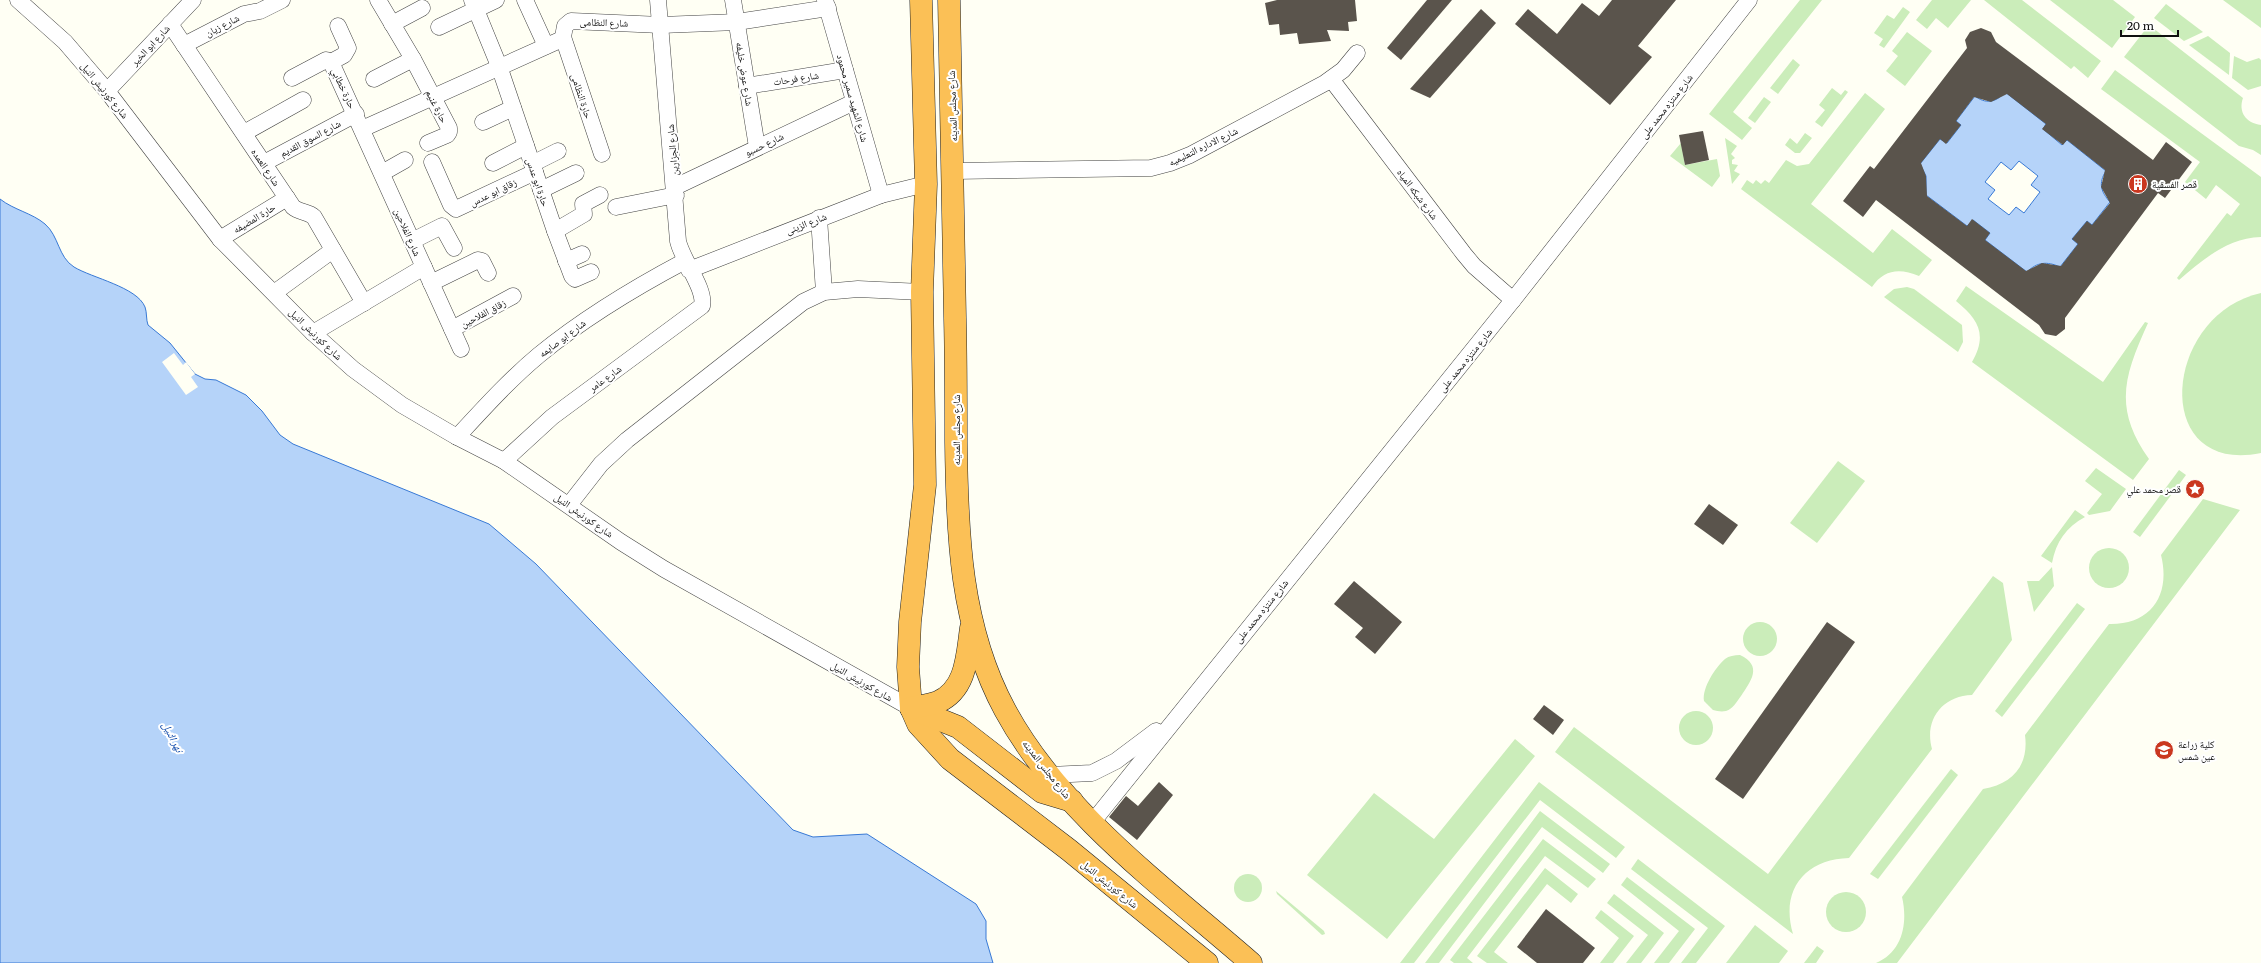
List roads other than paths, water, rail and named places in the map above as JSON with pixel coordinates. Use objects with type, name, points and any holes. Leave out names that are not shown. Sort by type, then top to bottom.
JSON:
[{"type":"highway","points":[[911,708],[908,667],[910,622],[925,485],[922,292],[926,184],[921,0]]},
{"type":"highway","name":"شارع مجلس المدينه","points":[[949,0],[954,171],[958,537],[971,622],[989,675],[1004,709],[1032,753],[1091,824]]},
{"type":"highway","points":[[911,708],[939,702],[954,690],[961,680],[965,670],[971,622]]},
{"type":"highway","points":[[911,708],[958,727],[1042,792],[1072,801]]},
{"type":"highway","name":"شارع كورنيش النيل","points":[[911,708],[918,724],[950,759],[1069,850],[1207,963]]},
{"type":"highway","points":[[1091,824],[1251,963]]},
{"type":"street","name":"شارع كورنيش النيل","points":[[18,0],[65,42],[107,91],[220,239],[313,333],[353,369],[402,405],[457,437],[504,461],[570,505],[621,542],[664,569],[911,708]]},
{"type":"street","name":"شارع ابو الخير","points":[[107,91],[192,0]]},
{"type":"street","name":"شارع زيان","points":[[184,44],[244,14],[248,6],[260,11],[282,0]]},
{"type":"street","name":"حارة غنيم","points":[[378,0],[433,96],[449,132],[428,143]]},
{"type":"street","points":[[439,28],[474,5],[496,0]]},
{"type":"street","points":[[525,0],[546,46]]},
{"type":"street","name":"شارع الجزارين","points":[[658,0],[678,240],[687,265],[702,296]]},
{"type":"street","name":"شارع عوض خليفه","points":[[733,0],[757,147]]},
{"type":"street","name":"شارع منتزه محمد على","points":[[1091,824],[1176,715],[1514,300],[1749,0]]},
{"type":"street","name":"شارع النظامى","points":[[563,38],[565,26],[572,21],[661,25],[737,22],[826,4]]},
{"type":"street","name":"شارع الشهيد سمير محمود","points":[[826,4],[881,195]]},
{"type":"street","name":"حارة ابو عدس","points":[[474,5],[499,66],[566,261],[575,279],[591,272]]},
{"type":"street","points":[[392,24],[422,8]]},
{"type":"street","name":"شارع العمده","points":[[170,24],[287,198],[298,211],[310,213],[314,217],[364,302]]},
{"type":"street","name":"حارة خطابي","points":[[292,78],[326,60],[331,62],[344,55],[348,48],[338,26]]},
{"type":"street","points":[[362,129],[563,38]]},
{"type":"street","name":"حارة النظامى","points":[[563,38],[602,154]]},
{"type":"street","name":"شارع الاداره التعليميه","points":[[954,171],[1151,168],[1170,163],[1190,154],[1331,79],[1357,53]]},
{"type":"street","points":[[374,78],[413,59]]},
{"type":"street","name":"حارة خطابي","points":[[331,62],[356,114]]},
{"type":"street","name":"شارع فرحات","points":[[747,86],[845,70]]},
{"type":"street","name":"شارع شبكه المياه","points":[[1331,79],[1464,254],[1474,266],[1514,300]]},
{"type":"street","points":[[244,134],[303,100]]},
{"type":"street","name":"شارع حسبو","points":[[616,207],[675,191],[757,147],[854,102]]},
{"type":"street","points":[[483,122],[513,108]]},
{"type":"street","name":"شارع الفلاحين","points":[[356,114],[461,350]]},
{"type":"street","name":"شارع السوق القديم","points":[[264,163],[356,114]]},
{"type":"street","points":[[493,163],[526,146]]},
{"type":"street","points":[[533,168],[558,151]]},
{"type":"street","points":[[382,173],[405,160]]},
{"type":"street","name":"زقاق ابو عدس","points":[[432,162],[451,205],[456,209],[533,168]]},
{"type":"street","points":[[541,190],[576,173]]},
{"type":"street","name":"شارع الزينى","points":[[687,265],[881,195],[926,184]]},
{"type":"street","points":[[555,231],[584,214],[583,204],[600,194]]},
{"type":"street","name":"حارة المضيفه","points":[[220,239],[287,198]]},
{"type":"street","points":[[819,218],[824,292]]},
{"type":"street","points":[[412,241],[442,226],[454,248]]},
{"type":"street","points":[[274,293],[333,250]]},
{"type":"street","points":[[566,261],[582,254]]},
{"type":"street","points":[[431,283],[478,260],[482,261],[488,273]]},
{"type":"street","name":"شارع ابو صايمه","points":[[457,437],[496,395],[539,355],[633,288],[687,265]]},
{"type":"street","points":[[313,333],[424,267]]},
{"type":"street","points":[[570,505],[601,464],[627,440],[781,318],[804,302],[824,292],[858,289],[922,292]]},
{"type":"street","name":"زقاق الفلاحين","points":[[452,329],[513,296]]},
{"type":"street","name":"شارع عامر","points":[[504,461],[552,417],[699,309],[702,306],[702,296]]},
{"type":"street","name":"شارع منتزه محمد على","points":[[1050,775],[1084,775],[1101,769],[1129,752],[1176,715]]},
{"type":"street","points":[[1101,769],[1108,775],[1124,781]]},
{"type":"water","points":[[2005,92],[2046,124],[2043,129],[2062,145],[2067,140],[2106,171],[2101,183],[2104,195],[2110,202],[2092,225],[2087,221],[2072,239],[2078,244],[2060,267],[2046,263],[2038,264],[2027,272],[1985,240],[1990,233],[1973,220],[1967,226],[1926,195],[1926,176],[1920,164],[1940,139],[1947,143],[1961,125],[1956,121],[1975,96],[1979,99],[1990,101],[2002,96]],"holes":[[[2019,161],[2038,176],[2031,185],[2040,192],[2024,213],[2016,207],[2009,215],[1988,199],[1995,190],[1985,182],[2001,162],[2011,170]]]},
{"type":"water","name":"نهر النيل","points":[[0,199],[45,224],[53,234],[65,258],[74,267],[124,288],[133,294],[145,307],[148,325],[170,343],[195,374],[205,379],[216,380],[246,395],[262,411],[280,435],[293,444],[489,524],[536,564],[793,830],[813,837],[867,834],[976,904],[986,921],[986,939],[993,963],[0,963]]},
{"type":"place","name":"قصر الفسقية","points":[[2138,184]]},
{"type":"place","name":"قصر محمد علي","points":[[2195,489]]},
{"type":"place","name":"كلية زراعة عين شمس","points":[[2164,750]]}]
